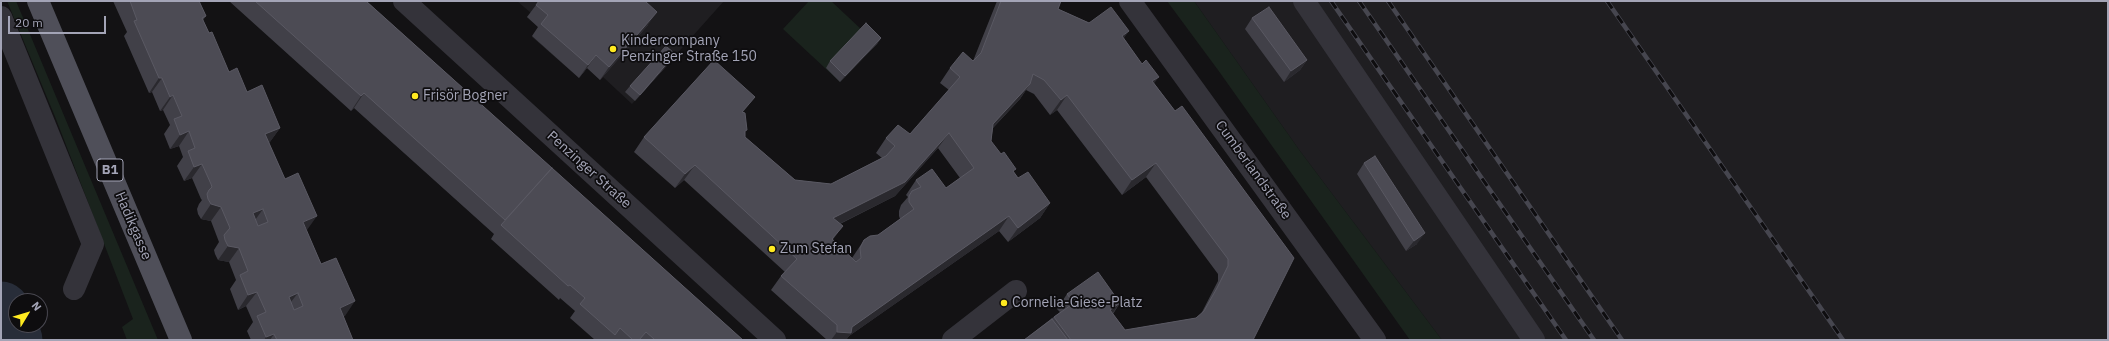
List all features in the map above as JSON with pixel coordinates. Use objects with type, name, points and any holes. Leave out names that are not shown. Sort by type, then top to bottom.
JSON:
[{"type":"main road","name":"Hadikgasse","points":[[38,1],[181,340]]},
{"type":"street","name":"Penzinger Straße","points":[[404,1],[775,340]]},
{"type":"street","name":"Cumberlandstraße","points":[[1130,1],[1375,340]]},
{"type":"street","points":[[1304,1],[1534,340]]},
{"type":"street","points":[[1,17],[93,244],[74,288]]},
{"type":"street","points":[[953,340],[1016,291]]},
{"type":"shaded area","points":[[7,1],[16,1],[158,340],[127,340],[122,327],[133,319],[56,119]]},
{"type":"shaded area","name":"Kindercompany Penzinger Straße 150","points":[[517,1],[724,1],[632,104],[603,77],[600,80],[587,68],[579,78],[532,37],[539,28],[527,17],[531,13]]},
{"type":"shaded area","points":[[809,1],[831,1],[877,44],[840,82],[783,29]]},
{"type":"shaded area","points":[[1167,1],[1194,1],[1300,151],[1442,340],[1410,340],[1218,70]]},
{"type":"shaded area","points":[[1194,1],[2108,1],[2108,340],[1442,340],[1300,151]]},
{"type":"building","points":[[130,1],[199,1],[206,16],[202,18],[209,33],[212,32],[229,72],[237,68],[247,92],[262,85],[280,128],[265,134],[285,179],[298,173],[317,216],[303,222],[321,264],[336,258],[355,301],[340,308],[353,340],[277,340],[274,334],[266,337],[257,316],[266,312],[257,292],[248,295],[240,275],[248,271],[239,248],[228,246],[225,240],[224,235],[230,228],[221,207],[211,204],[208,199],[207,194],[212,187],[211,184],[202,164],[194,167],[188,151],[195,148],[189,131],[180,135],[174,119],[182,116],[173,95],[170,97],[162,78],[159,78],[134,21],[137,20]],"holes":[[[263,209],[268,222],[258,226],[253,213]],[[298,293],[303,306],[294,310],[289,297]]]},
{"type":"building","points":[[255,1],[366,1],[552,168],[505,220],[364,93],[361,96]]},
{"type":"building","points":[[539,1],[645,1],[657,12],[609,67],[596,55],[588,65],[541,24],[548,15],[536,5]]},
{"type":"building","points":[[1001,1],[1061,1],[1058,9],[1089,23],[1111,7],[1129,31],[1122,36],[1142,64],[1146,60],[1159,77],[1152,81],[1175,111],[1182,106],[1294,258],[1253,340],[1071,340],[1054,317],[1074,303],[1067,294],[1098,272],[1120,303],[1110,310],[1125,330],[1196,318],[1204,311],[1217,288],[1228,266],[1228,259],[1156,163],[1132,180],[1067,95],[1061,100],[1044,80],[1033,74],[1030,84],[993,124],[991,141],[1001,154],[1004,152],[1016,169],[1013,171],[1018,178],[1028,172],[1050,203],[1018,228],[1009,216],[852,327],[851,333],[837,332],[837,325],[781,276],[797,259],[695,165],[685,174],[644,137],[714,60],[755,97],[742,112],[745,113],[747,130],[745,131],[745,137],[795,180],[831,184],[886,156],[895,146],[886,138],[898,125],[910,134],[960,77],[950,68],[963,52],[973,61],[981,53]],"holes":[[[949,133],[974,168],[946,188],[932,169],[916,180],[921,187],[912,191],[909,196],[909,202],[914,209],[878,235],[870,236],[864,240],[860,248],[861,258],[856,262],[832,239],[843,226],[833,218],[905,182]]]},
{"type":"building","points":[[1269,7],[1307,60],[1291,71],[1252,18]]},
{"type":"building","points":[[866,23],[881,38],[845,76],[830,61]]},
{"type":"building","points":[[666,46],[675,54],[640,95],[630,86]]},
{"type":"building","points":[[1375,156],[1425,233],[1414,241],[1364,163]]},
{"type":"building","points":[[552,168],[743,340],[652,340],[654,339],[646,332],[639,340],[633,340],[620,328],[615,335],[580,304],[585,298],[570,285],[568,286],[501,225]]},
{"type":"building","points":[[1052,319],[1068,340],[1024,340]]},
{"type":"waterway","points":[[1,311],[13,340]]},
{"type":"railway","points":[[1331,1],[1566,340]]},
{"type":"railway","points":[[1359,1],[1594,340]]},
{"type":"railway","points":[[1388,1],[1622,340]]},
{"type":"railway","points":[[1607,1],[1843,340]]},
{"type":"place","name":"Kindercompany Penzinger Straße 150","points":[[613,49]]},
{"type":"place","name":"Frisör Bogner","points":[[415,96]]},
{"type":"place","name":"Zum Stefan","points":[[772,249]]},
{"type":"place","name":"Cornelia-Giese-Platz","points":[[1004,303]]}]
